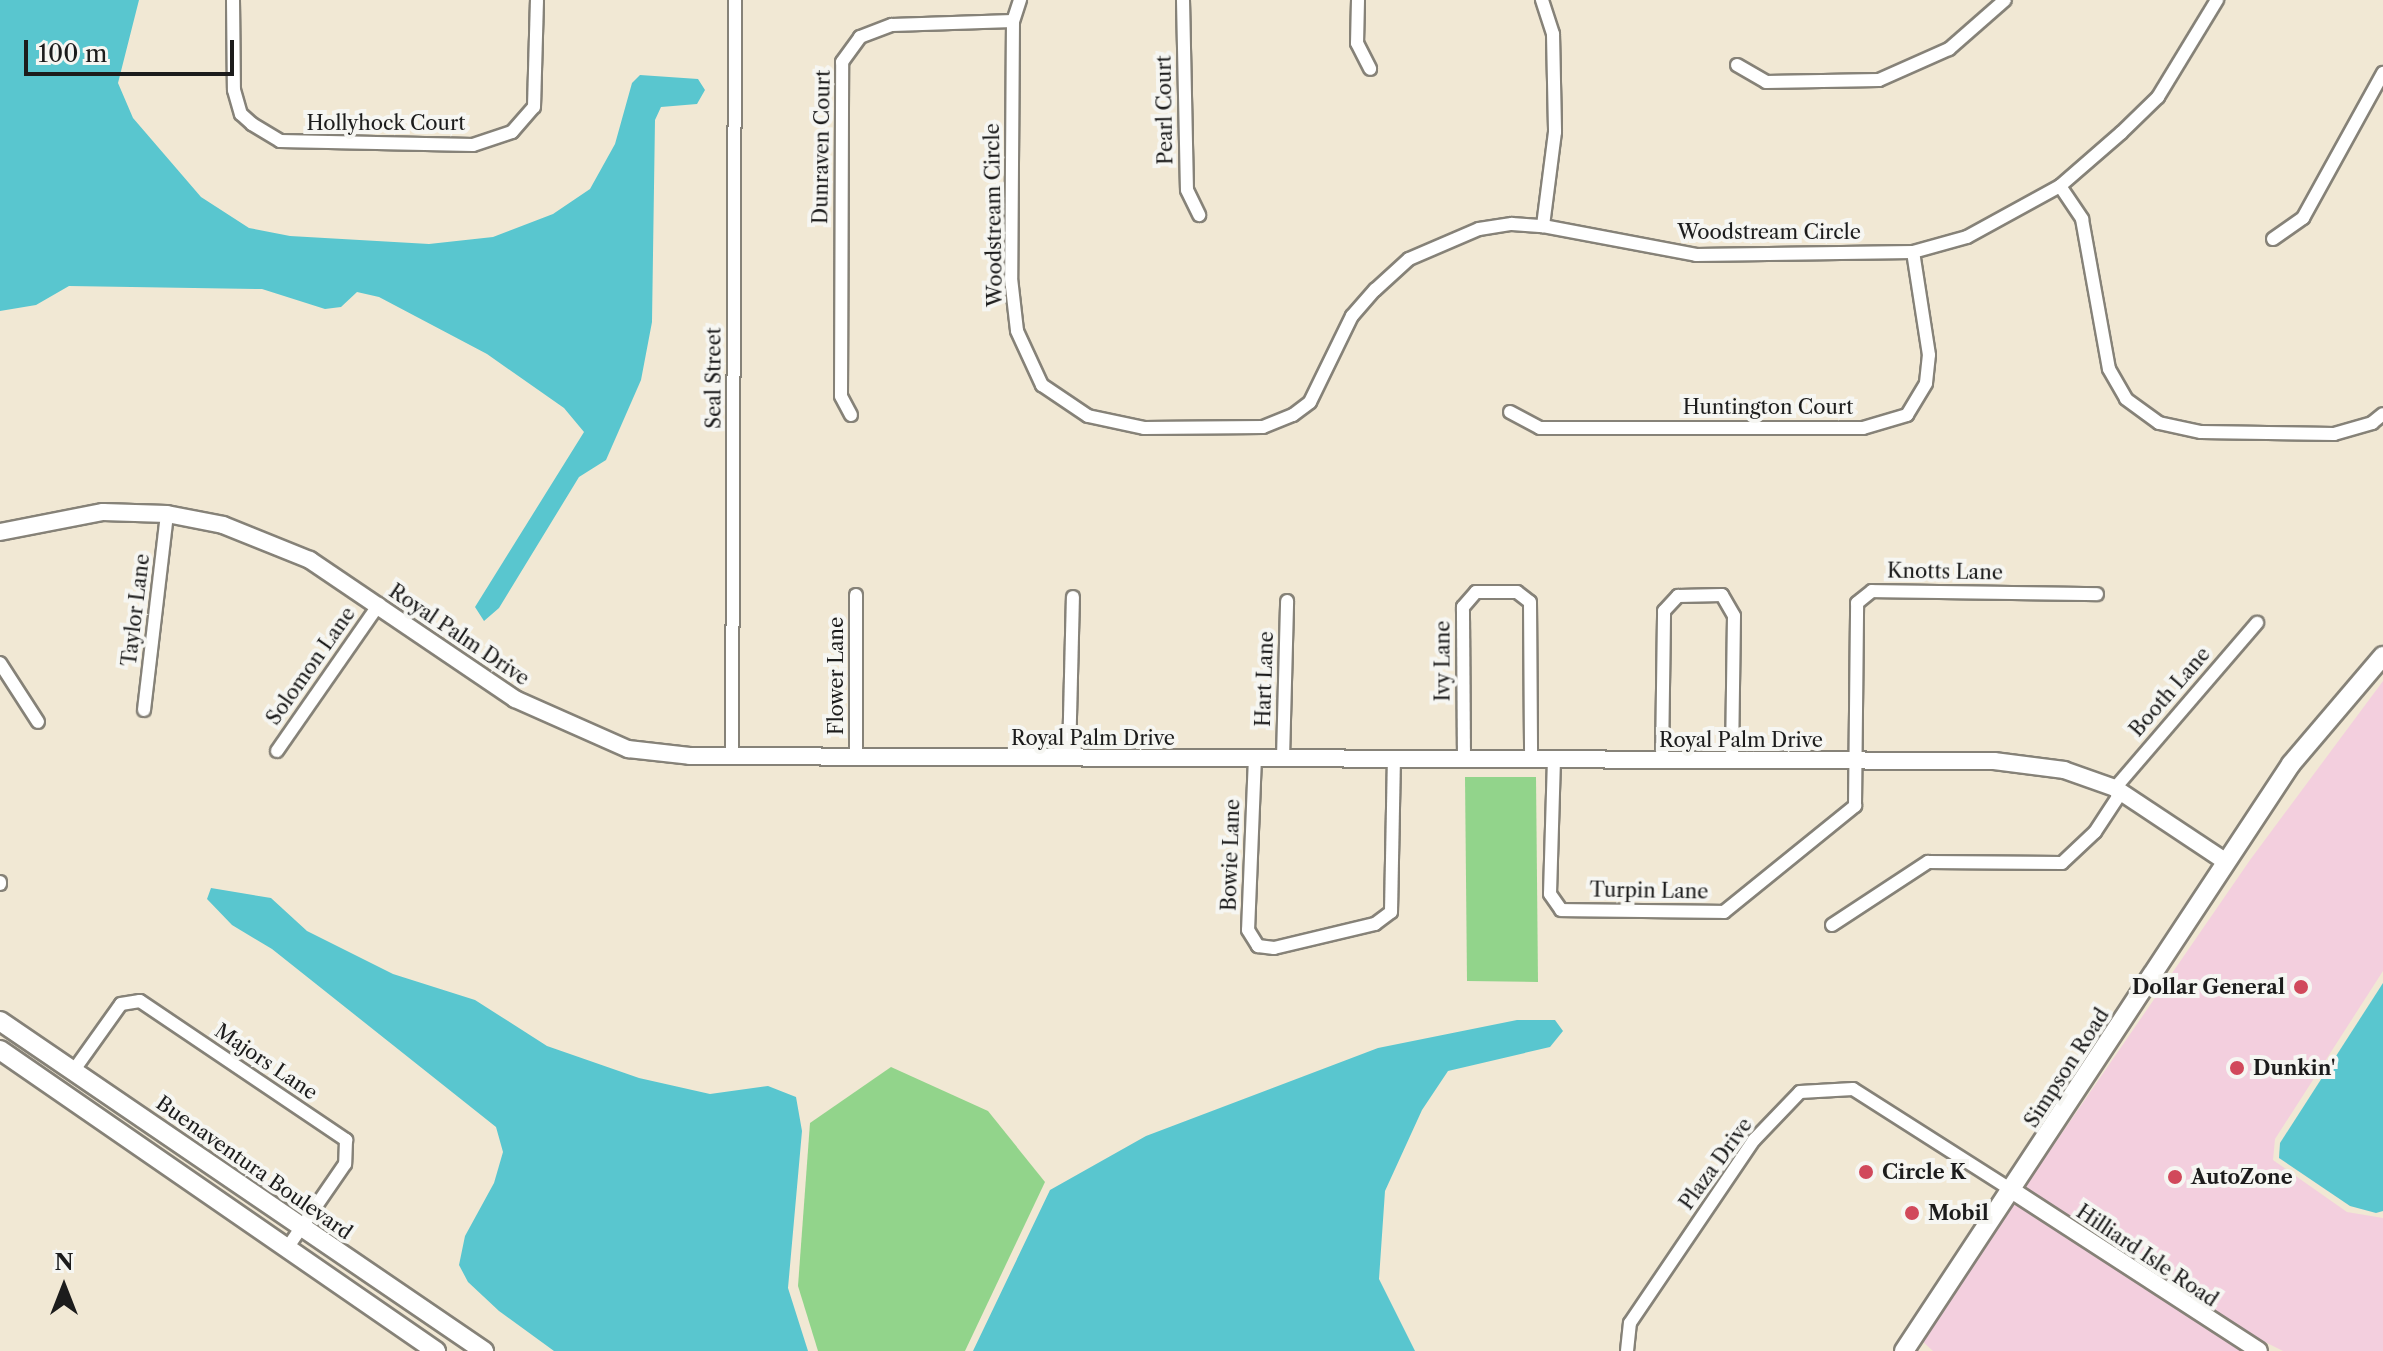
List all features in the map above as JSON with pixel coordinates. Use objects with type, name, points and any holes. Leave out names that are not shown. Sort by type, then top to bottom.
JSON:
[{"type":"main road","name":"Simpson Road","points":[[1911,1348],[2225,861],[2291,764],[2383,656]]},
{"type":"main road","name":"Buenaventura Boulevard","points":[[0,1022],[484,1351]]},
{"type":"main road","points":[[0,1050],[436,1351]]},
{"type":"street","name":"Hollyhock Court","points":[[233,0],[234,90],[241,114],[280,141],[473,145],[512,132],[534,107],[537,0]]},
{"type":"street","name":"Seal Street","points":[[732,755],[735,0]]},
{"type":"street","name":"Woodstream Circle","points":[[1020,0],[1013,21],[1011,278],[1017,331],[1042,385],[1088,416],[1144,428],[1263,427],[1310,402],[1352,316],[1409,259],[1479,229],[1512,224],[1543,226],[1696,255],[1913,252],[1967,237],[2060,186],[2158,97],[2217,0]]},
{"type":"street","name":"Pearl Court","points":[[1183,0],[1187,190],[1199,215]]},
{"type":"street","points":[[1358,0],[1357,43],[1370,69]]},
{"type":"street","points":[[1542,0],[1553,34],[1555,132],[1543,226]]},
{"type":"street","points":[[1737,65],[1766,82],[1879,80],[1949,49],[2005,0]]},
{"type":"street","name":"Dunraven Court","points":[[851,415],[841,396],[842,62],[860,37],[892,25],[1013,21]]},
{"type":"street","points":[[2273,239],[2303,218],[2383,73]]},
{"type":"street","points":[[2060,186],[2082,219],[2109,369],[2126,399],[2159,423],[2201,432],[2334,434],[2372,423],[2383,414]]},
{"type":"street","name":"Huntington Court","points":[[1510,412],[1540,428],[1863,428],[1907,415],[1926,383],[1929,355],[1913,252]]},
{"type":"street","name":"Royal Palm Drive","points":[[0,532],[103,512],[167,514],[223,525],[282,546],[379,604],[515,699],[575,730],[628,749],[856,757],[1994,761],[2064,770],[2115,788],[2225,861]]},
{"type":"street","name":"Taylor Lane","points":[[144,710],[167,514]]},
{"type":"street","name":"Knotts Lane","points":[[1855,760],[1857,603],[1872,591],[2097,594]]},
{"type":"street","name":"Ivy Lane","points":[[1464,759],[1463,607],[1476,592],[1517,592],[1530,602],[1531,759]]},
{"type":"street","name":"Flower Lane","points":[[856,595],[856,757]]},
{"type":"street","points":[[1662,760],[1664,611],[1678,596],[1722,595],[1734,616],[1732,760]]},
{"type":"street","points":[[1069,758],[1073,597]]},
{"type":"street","name":"Hart Lane","points":[[1283,758],[1287,601]]},
{"type":"street","name":"Solomon Lane","points":[[277,751],[379,604]]},
{"type":"street","name":"Booth Lane","points":[[1832,925],[1928,862],[2062,863],[2095,832],[2118,797],[2115,788],[2257,623]]},
{"type":"street","points":[[0,663],[38,722]]},
{"type":"street","name":"Bowie Lane","points":[[1255,757],[1248,930],[1258,946],[1274,948],[1375,924],[1391,912],[1394,759]]},
{"type":"street","name":"Turpin Lane","points":[[1554,759],[1550,894],[1561,910],[1724,912],[1837,826],[1855,806],[1855,760]]},
{"type":"street","name":"Majors Lane","points":[[74,1070],[121,1004],[140,1001],[346,1140],[345,1164],[286,1250]]},
{"type":"street","name":"Plaza Drive","points":[[1627,1351],[1630,1323],[1754,1140],[1800,1092],[1853,1089],[2013,1191]]},
{"type":"street","name":"Hilliard Isle Road","points":[[2013,1191],[2259,1351]]},
{"type":"street","points":[[315,1270],[329,1247]]},
{"type":"shaded area","points":[[2383,681],[2383,971],[2275,1139],[2273,1160],[2347,1212],[2383,1218],[2383,1351],[2283,1351],[2223,1321],[2024,1188],[2250,860]]},
{"type":"shaded area","points":[[2015,1201],[2243,1351],[1933,1351],[1922,1341]]},
{"type":"green space","points":[[1465,777],[1536,777],[1538,982],[1467,981]]},
{"type":"green space","points":[[891,1067],[988,1111],[1045,1182],[965,1351],[818,1351],[798,1286],[810,1123]]},
{"type":"water","points":[[0,0],[139,0],[118,83],[133,118],[201,197],[249,228],[290,236],[429,244],[493,237],[553,214],[590,189],[615,144],[632,83],[640,75],[698,79],[705,90],[697,104],[661,107],[655,120],[652,322],[641,380],[606,460],[579,477],[499,608],[484,621],[475,607],[584,432],[564,408],[487,354],[379,297],[357,292],[341,307],[325,309],[262,289],[69,286],[36,305],[0,311]]},
{"type":"water","points":[[211,888],[271,898],[307,931],[393,974],[475,1000],[547,1046],[639,1078],[710,1094],[768,1086],[796,1097],[802,1131],[788,1288],[808,1351],[554,1351],[499,1311],[468,1282],[459,1265],[465,1236],[494,1183],[503,1152],[496,1127],[272,949],[232,925],[207,899]]},
{"type":"water","points":[[2383,983],[2383,1211],[2376,1213],[2350,1206],[2279,1158],[2280,1143]]},
{"type":"water","points":[[1517,1020],[1555,1020],[1563,1031],[1550,1047],[1448,1071],[1422,1110],[1385,1191],[1379,1279],[1415,1351],[973,1351],[1050,1190],[1146,1136],[1378,1048]]},
{"type":"place","name":"Dollar General","points":[[2301,987]]},
{"type":"place","name":"Dunkin'","points":[[2237,1068]]},
{"type":"place","name":"Circle K","points":[[1866,1172]]},
{"type":"place","name":"AutoZone","points":[[2175,1177]]},
{"type":"place","name":"Mobil","points":[[1912,1213]]}]
